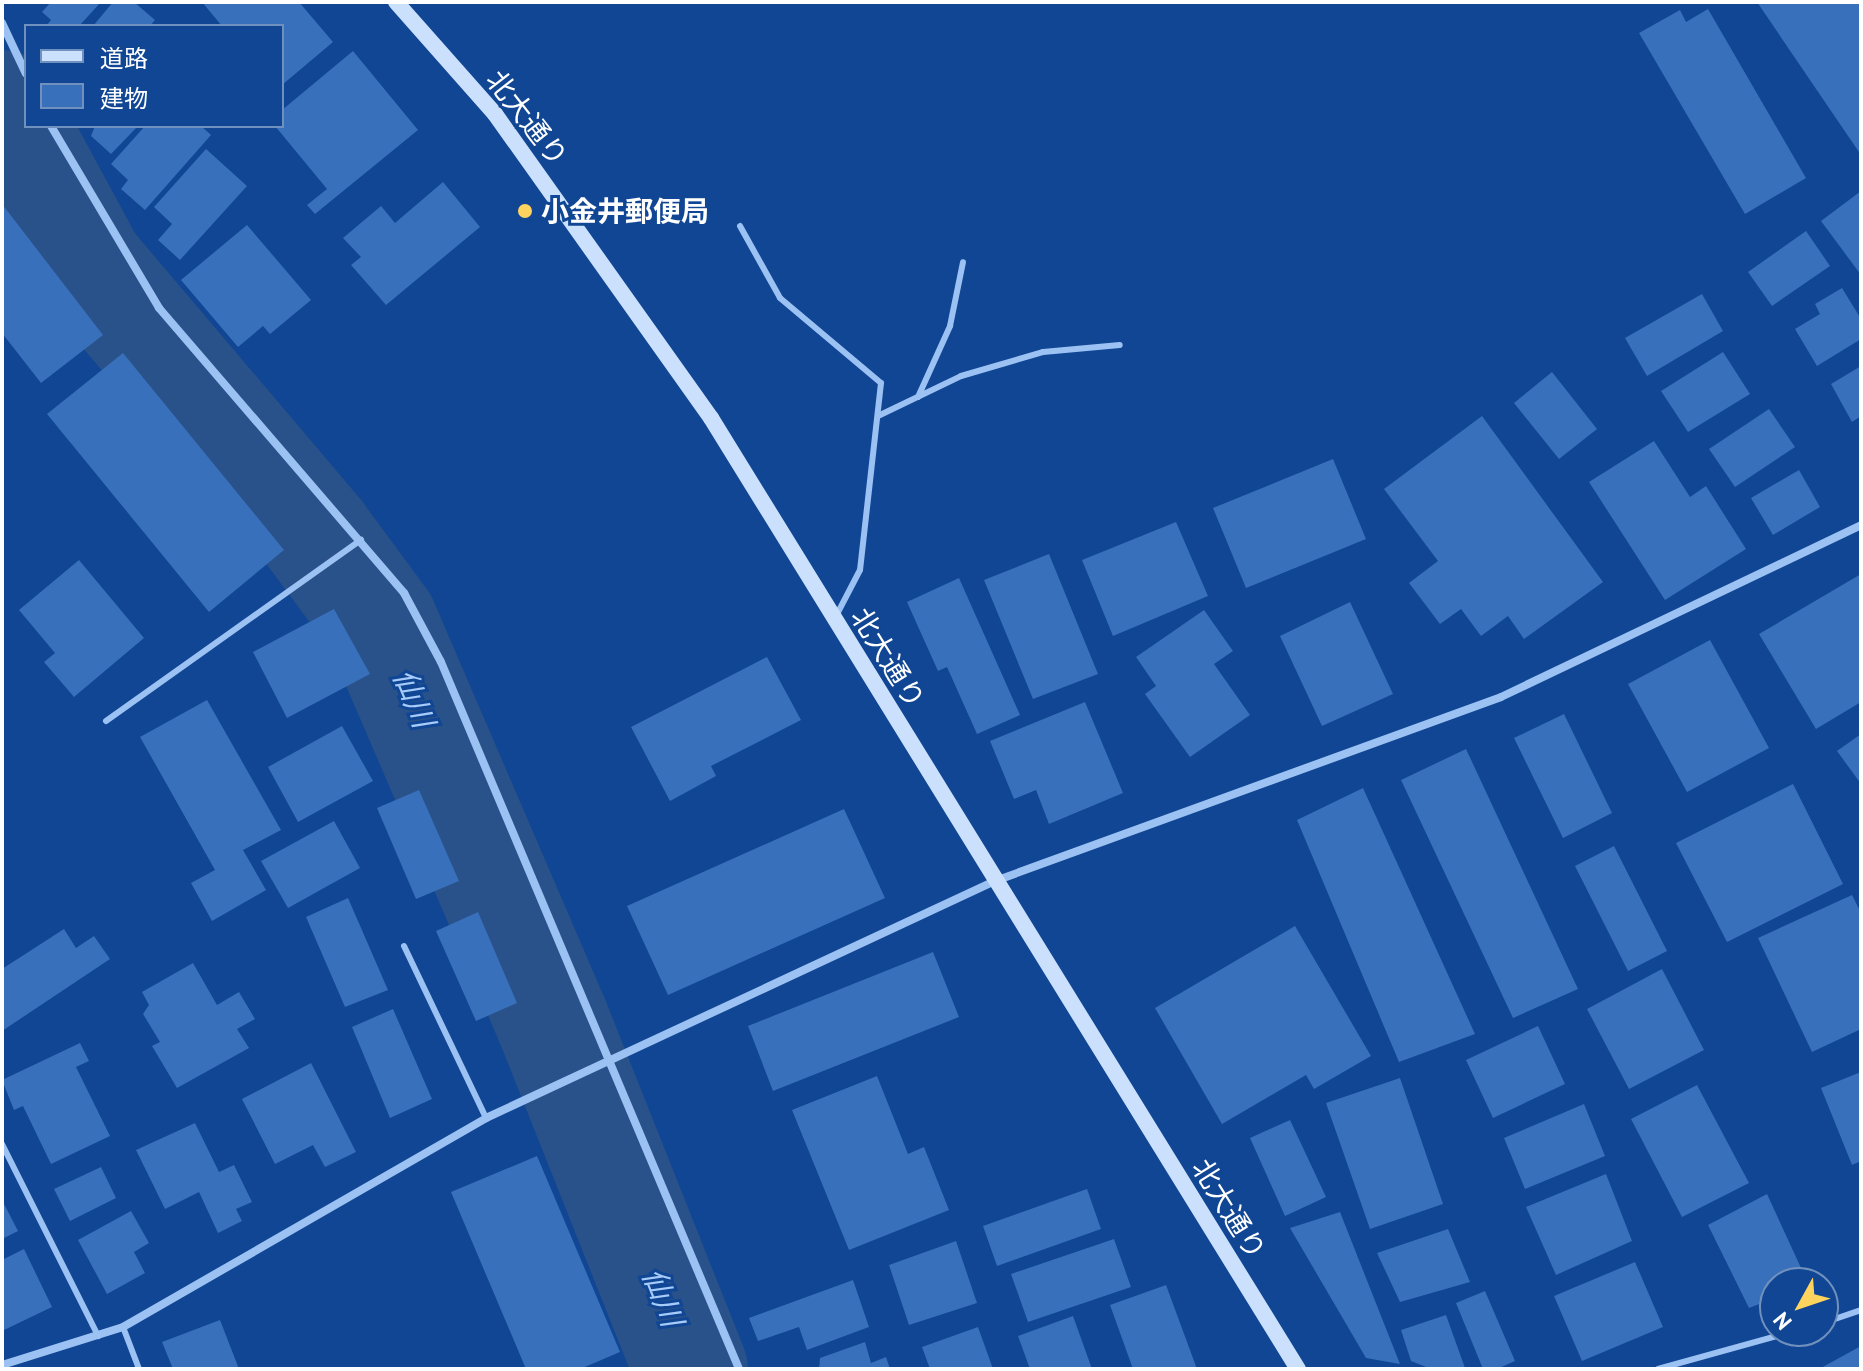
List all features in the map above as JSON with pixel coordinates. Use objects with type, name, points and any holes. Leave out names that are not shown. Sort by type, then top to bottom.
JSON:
[{"type":"street","name":"北大通り","points":[[396,2],[495,114],[711,418],[1298,1369]]},
{"type":"street","points":[[2,23],[24,70]]},
{"type":"street","points":[[52,128],[159,308],[362,539],[404,593],[441,662],[612,1059],[739,1369]]},
{"type":"street","points":[[2,1365],[123,1327],[486,1118],[556,1089],[612,1059],[995,881],[1501,697],[1861,525]]},
{"type":"lane","points":[[740,226],[780,298],[881,383],[860,570],[834,621]]},
{"type":"lane","points":[[918,397],[950,326],[963,262]]},
{"type":"lane","points":[[878,416],[961,376],[1043,352],[1120,345]]},
{"type":"lane","points":[[106,721],[313,577],[362,539]]},
{"type":"lane","points":[[404,946],[486,1118]]},
{"type":"lane","points":[[2,1144],[98,1336]]},
{"type":"lane","points":[[1839,1318],[1861,1310]]},
{"type":"lane","points":[[123,1327],[139,1369]]},
{"type":"lane","points":[[1658,1369],[1759,1341]]},
{"type":"building","points":[[51,2],[101,2],[81,24],[48,24],[51,20],[42,12]]},
{"type":"building","points":[[113,2],[134,2],[155,20],[152,24],[95,24]]},
{"type":"building","points":[[202,2],[299,2],[333,42],[284,83],[284,24],[220,24]]},
{"type":"building","points":[[1757,2],[1861,2],[1861,155]]},
{"type":"building","points":[[1708,9],[1806,178],[1745,214],[1639,33],[1680,10],[1686,22]]},
{"type":"building","points":[[353,51],[418,130],[315,214],[307,205],[327,189],[277,128],[284,128],[284,108]]},
{"type":"building","points":[[94,128],[136,128],[111,154],[91,136]]},
{"type":"building","points":[[143,128],[203,128],[211,135],[145,210],[121,189],[128,180],[111,164]]},
{"type":"building","points":[[206,149],[247,186],[180,260],[158,240],[172,224],[154,207]]},
{"type":"building","points":[[443,182],[480,227],[386,305],[351,265],[361,257],[343,238],[381,206],[395,223]]},
{"type":"building","points":[[1861,191],[1861,275],[1821,221]]},
{"type":"building","points":[[2,204],[103,335],[41,383],[2,333]]},
{"type":"building","points":[[247,225],[311,300],[270,334],[263,326],[238,347],[181,280]]},
{"type":"building","points":[[1806,231],[1830,266],[1772,306],[1748,272]]},
{"type":"building","points":[[1842,288],[1861,319],[1861,339],[1817,366],[1795,329],[1820,314],[1815,304]]},
{"type":"building","points":[[1702,294],[1723,331],[1647,376],[1625,338]]},
{"type":"building","points":[[1723,352],[1750,394],[1688,432],[1661,391]]},
{"type":"building","points":[[123,353],[284,550],[209,612],[47,414]]},
{"type":"building","points":[[1861,366],[1861,416],[1852,422],[1831,384]]},
{"type":"building","points":[[1552,372],[1597,429],[1559,459],[1514,403]]},
{"type":"building","points":[[1769,409],[1795,447],[1735,487],[1709,449]]},
{"type":"building","points":[[1482,416],[1603,582],[1524,639],[1508,616],[1481,636],[1461,609],[1440,624],[1409,583],[1438,561],[1384,489]]},
{"type":"building","points":[[1654,441],[1690,497],[1706,486],[1746,549],[1665,600],[1589,482]]},
{"type":"building","points":[[1333,459],[1366,539],[1246,588],[1213,508]]},
{"type":"building","points":[[1799,470],[1820,507],[1773,535],[1751,498]]},
{"type":"building","points":[[1176,522],[1208,596],[1113,636],[1082,560]]},
{"type":"building","points":[[1049,554],[1098,674],[1033,699],[984,580]]},
{"type":"building","points":[[79,560],[144,638],[74,697],[44,662],[55,653],[19,610]]},
{"type":"building","points":[[1861,574],[1861,702],[1816,729],[1759,634]]},
{"type":"building","points":[[959,578],[1020,715],[977,734],[947,667],[938,671],[907,602]]},
{"type":"building","points":[[1350,602],[1393,694],[1322,726],[1280,636]]},
{"type":"building","points":[[334,609],[370,674],[287,718],[253,652]]},
{"type":"building","points":[[1204,610],[1233,651],[1214,664],[1250,715],[1190,757],[1145,694],[1156,686],[1136,657]]},
{"type":"building","points":[[1710,640],[1769,748],[1687,792],[1628,684]]},
{"type":"building","points":[[767,657],[801,720],[711,766],[716,776],[670,801],[631,727]]},
{"type":"building","points":[[207,700],[281,830],[243,850],[266,890],[212,921],[191,883],[215,870],[140,737]]},
{"type":"building","points":[[1085,702],[1123,793],[1049,824],[1036,790],[1014,799],[990,741]]},
{"type":"building","points":[[1564,714],[1612,813],[1563,838],[1514,738]]},
{"type":"building","points":[[342,726],[373,781],[298,822],[268,767]]},
{"type":"building","points":[[1861,734],[1861,784],[1837,751]]},
{"type":"building","points":[[1466,749],[1578,989],[1513,1018],[1401,780]]},
{"type":"building","points":[[1793,784],[1843,884],[1727,942],[1676,843]]},
{"type":"building","points":[[1363,788],[1475,1034],[1399,1062],[1297,820]]},
{"type":"building","points":[[419,790],[459,881],[416,899],[377,808]]},
{"type":"building","points":[[844,809],[885,898],[668,995],[627,906]]},
{"type":"building","points":[[334,821],[360,868],[288,908],[261,861]]},
{"type":"building","points":[[1614,846],[1667,951],[1628,971],[1575,866]]},
{"type":"building","points":[[1852,895],[1861,913],[1861,1029],[1812,1052],[1758,938]]},
{"type":"building","points":[[348,898],[388,990],[345,1007],[306,917]]},
{"type":"building","points":[[478,912],[517,1003],[476,1021],[436,931]]},
{"type":"building","points":[[1295,926],[1371,1056],[1314,1089],[1306,1075],[1222,1124],[1155,1008]]},
{"type":"building","points":[[64,929],[76,948],[94,936],[110,959],[2,1031],[2,969]]},
{"type":"building","points":[[933,952],[959,1017],[773,1091],[748,1026]]},
{"type":"building","points":[[193,963],[217,1005],[239,992],[255,1019],[237,1029],[249,1048],[177,1088],[152,1046],[160,1042],[143,1014],[149,1005],[142,992]]},
{"type":"building","points":[[1662,969],[1704,1050],[1629,1089],[1587,1009]]},
{"type":"building","points":[[393,1009],[432,1099],[390,1118],[352,1027]]},
{"type":"building","points":[[1538,1026],[1565,1084],[1493,1118],[1466,1060]]},
{"type":"building","points":[[80,1043],[89,1061],[76,1067],[110,1136],[51,1164],[23,1106],[14,1110],[2,1080]]},
{"type":"building","points":[[311,1063],[356,1152],[325,1167],[313,1145],[275,1164],[242,1099]]},
{"type":"building","points":[[1861,1072],[1861,1161],[1852,1165],[1821,1088]]},
{"type":"building","points":[[877,1076],[908,1154],[924,1147],[949,1210],[849,1250],[792,1110]]},
{"type":"building","points":[[1400,1078],[1443,1204],[1370,1229],[1326,1103]]},
{"type":"building","points":[[1697,1085],[1749,1183],[1682,1217],[1631,1119]]},
{"type":"building","points":[[1584,1104],[1605,1156],[1525,1189],[1504,1138]]},
{"type":"building","points":[[1290,1120],[1326,1197],[1285,1216],[1250,1138]]},
{"type":"building","points":[[195,1123],[219,1172],[234,1165],[252,1202],[236,1209],[242,1221],[218,1233],[199,1192],[165,1209],[136,1150]]},
{"type":"building","points":[[537,1156],[620,1352],[580,1369],[526,1369],[451,1192]]},
{"type":"building","points":[[101,1167],[116,1198],[70,1221],[54,1189]]},
{"type":"building","points":[[1606,1174],[1632,1241],[1556,1275],[1526,1207]]},
{"type":"building","points":[[1087,1189],[1101,1229],[997,1266],[983,1226]]},
{"type":"building","points":[[1767,1194],[1801,1267],[1759,1267],[1759,1304],[1749,1308],[1708,1225]]},
{"type":"building","points":[[2,1200],[18,1231],[2,1239]]},
{"type":"building","points":[[131,1211],[149,1243],[134,1252],[145,1273],[107,1294],[78,1240]]},
{"type":"building","points":[[1340,1212],[1400,1364],[1366,1358],[1290,1228]]},
{"type":"building","points":[[1448,1229],[1470,1282],[1400,1302],[1377,1253]]},
{"type":"building","points":[[1114,1239],[1131,1287],[1028,1322],[1011,1274]]},
{"type":"building","points":[[956,1241],[977,1303],[909,1325],[889,1265]]},
{"type":"building","points":[[24,1249],[52,1307],[2,1331],[2,1260]]},
{"type":"building","points":[[1635,1262],[1663,1327],[1582,1361],[1554,1296]]},
{"type":"building","points":[[853,1280],[869,1327],[807,1350],[799,1327],[758,1341],[749,1318]]},
{"type":"building","points":[[1166,1285],[1197,1369],[1133,1369],[1110,1305]]},
{"type":"building","points":[[1485,1291],[1515,1361],[1497,1369],[1483,1369],[1456,1303]]},
{"type":"building","points":[[1446,1315],[1465,1368],[1431,1369],[1411,1361],[1401,1330]]},
{"type":"building","points":[[1073,1316],[1092,1369],[1030,1369],[1018,1336]]},
{"type":"building","points":[[220,1320],[239,1369],[173,1369],[162,1342]]},
{"type":"building","points":[[978,1327],[993,1369],[930,1369],[922,1347]]},
{"type":"building","points":[[865,1342],[871,1363],[886,1357],[890,1369],[819,1369],[820,1358]]},
{"type":"building","points":[[1861,1346],[1861,1369],[1819,1369]]},
{"type":"waterway","name":"仙川","points":[[2,107],[88,266],[316,535],[381,623],[552,1020],[691,1369]]},
{"type":"place","name":"小金井郵便局","points":[[525,211]]}]
